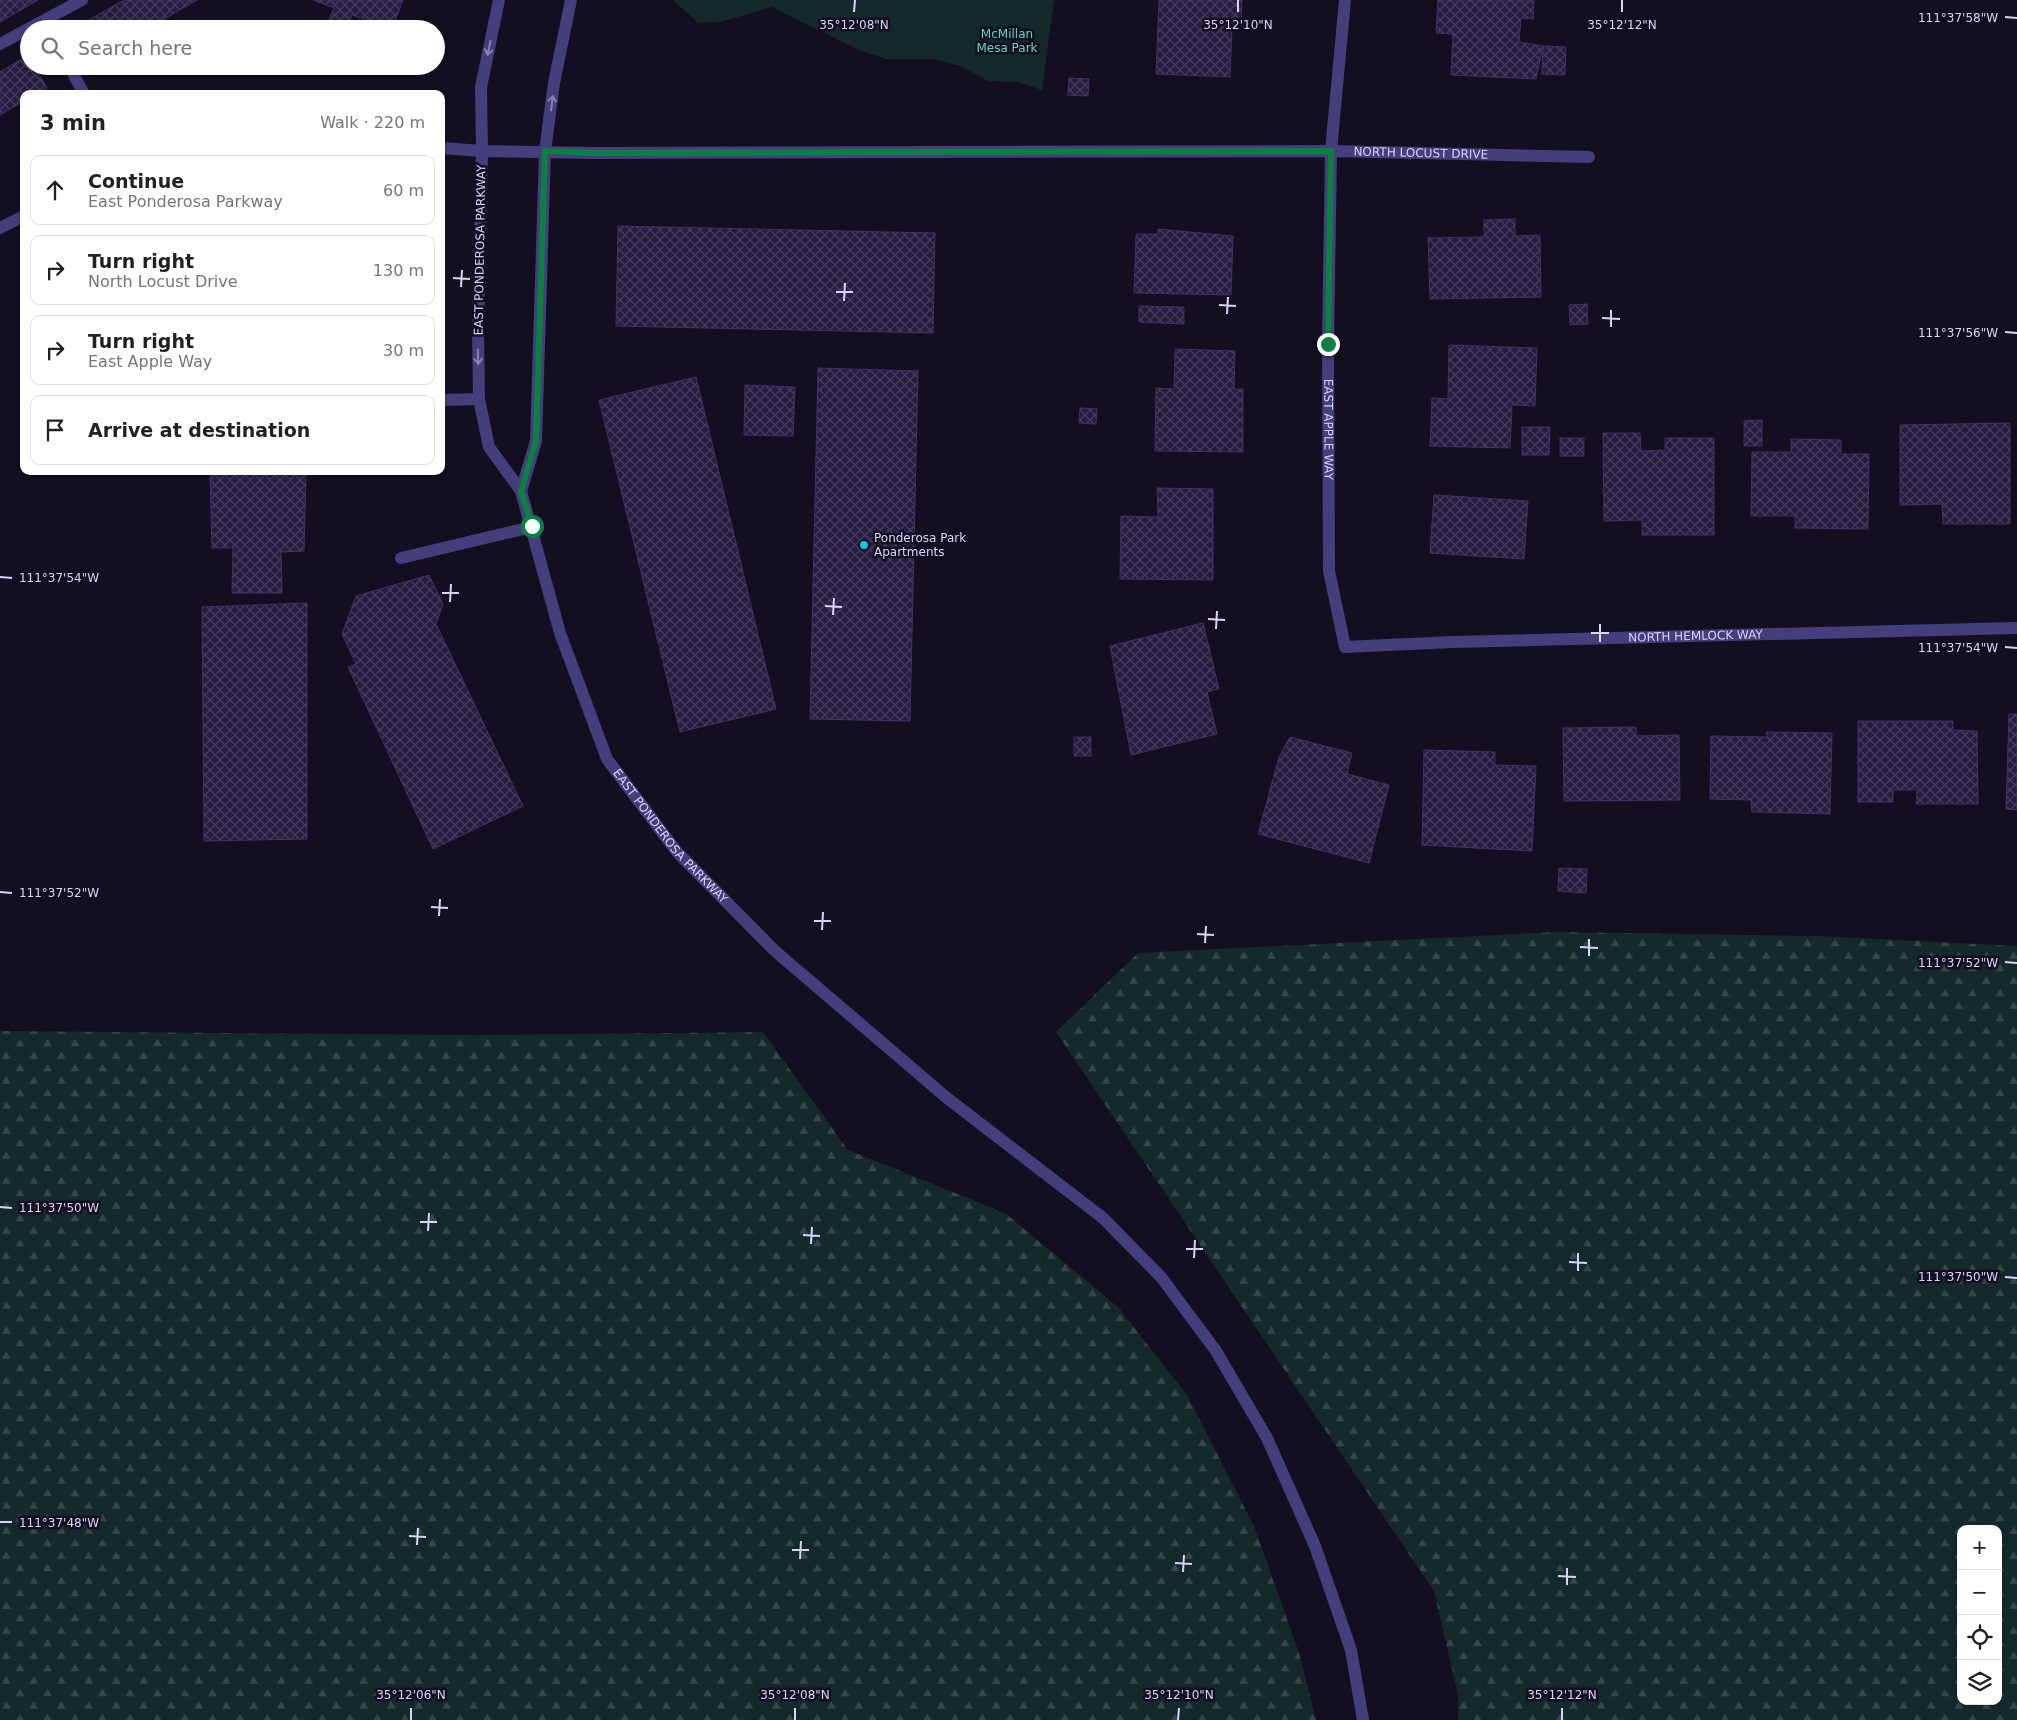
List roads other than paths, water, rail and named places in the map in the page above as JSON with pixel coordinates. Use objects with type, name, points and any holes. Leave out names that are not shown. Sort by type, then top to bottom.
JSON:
[{"type":"street","points":[[54,20],[82,0]]},
{"type":"street","name":"EAST PONDEROSA PARKWAY","points":[[498,0],[481,87],[479,399],[489,447],[521,491],[560,633],[607,759],[677,852],[775,951],[947,1098],[1103,1218],[1161,1277],[1216,1351],[1267,1438],[1315,1546],[1351,1650],[1363,1720]]},
{"type":"street","points":[[521,491],[536,441],[545,151],[554,84],[571,0]]},
{"type":"street","name":"EAST APPLE WAY","points":[[1345,0],[1331,151],[1328,344],[1329,571],[1345,647]]},
{"type":"street","points":[[0,44],[20,36]]},
{"type":"street","points":[[74,75],[82,90]]},
{"type":"street","name":"NORTH LOCUST DRIVE","points":[[445,148],[482,151],[596,153],[1331,151],[1589,157]]},
{"type":"street","points":[[0,228],[20,218]]},
{"type":"street","points":[[445,400],[479,399]]},
{"type":"street","points":[[401,558],[532,526]]},
{"type":"street","name":"NORTH HEMLOCK WAY","points":[[1345,647],[1452,642],[2017,628]]},
{"type":"place","name":"Ponderosa Park Apartments","points":[[864,545]]},
{"type":"park label","name":"McMillan Mesa Park","points":[[1007,41]]}]
